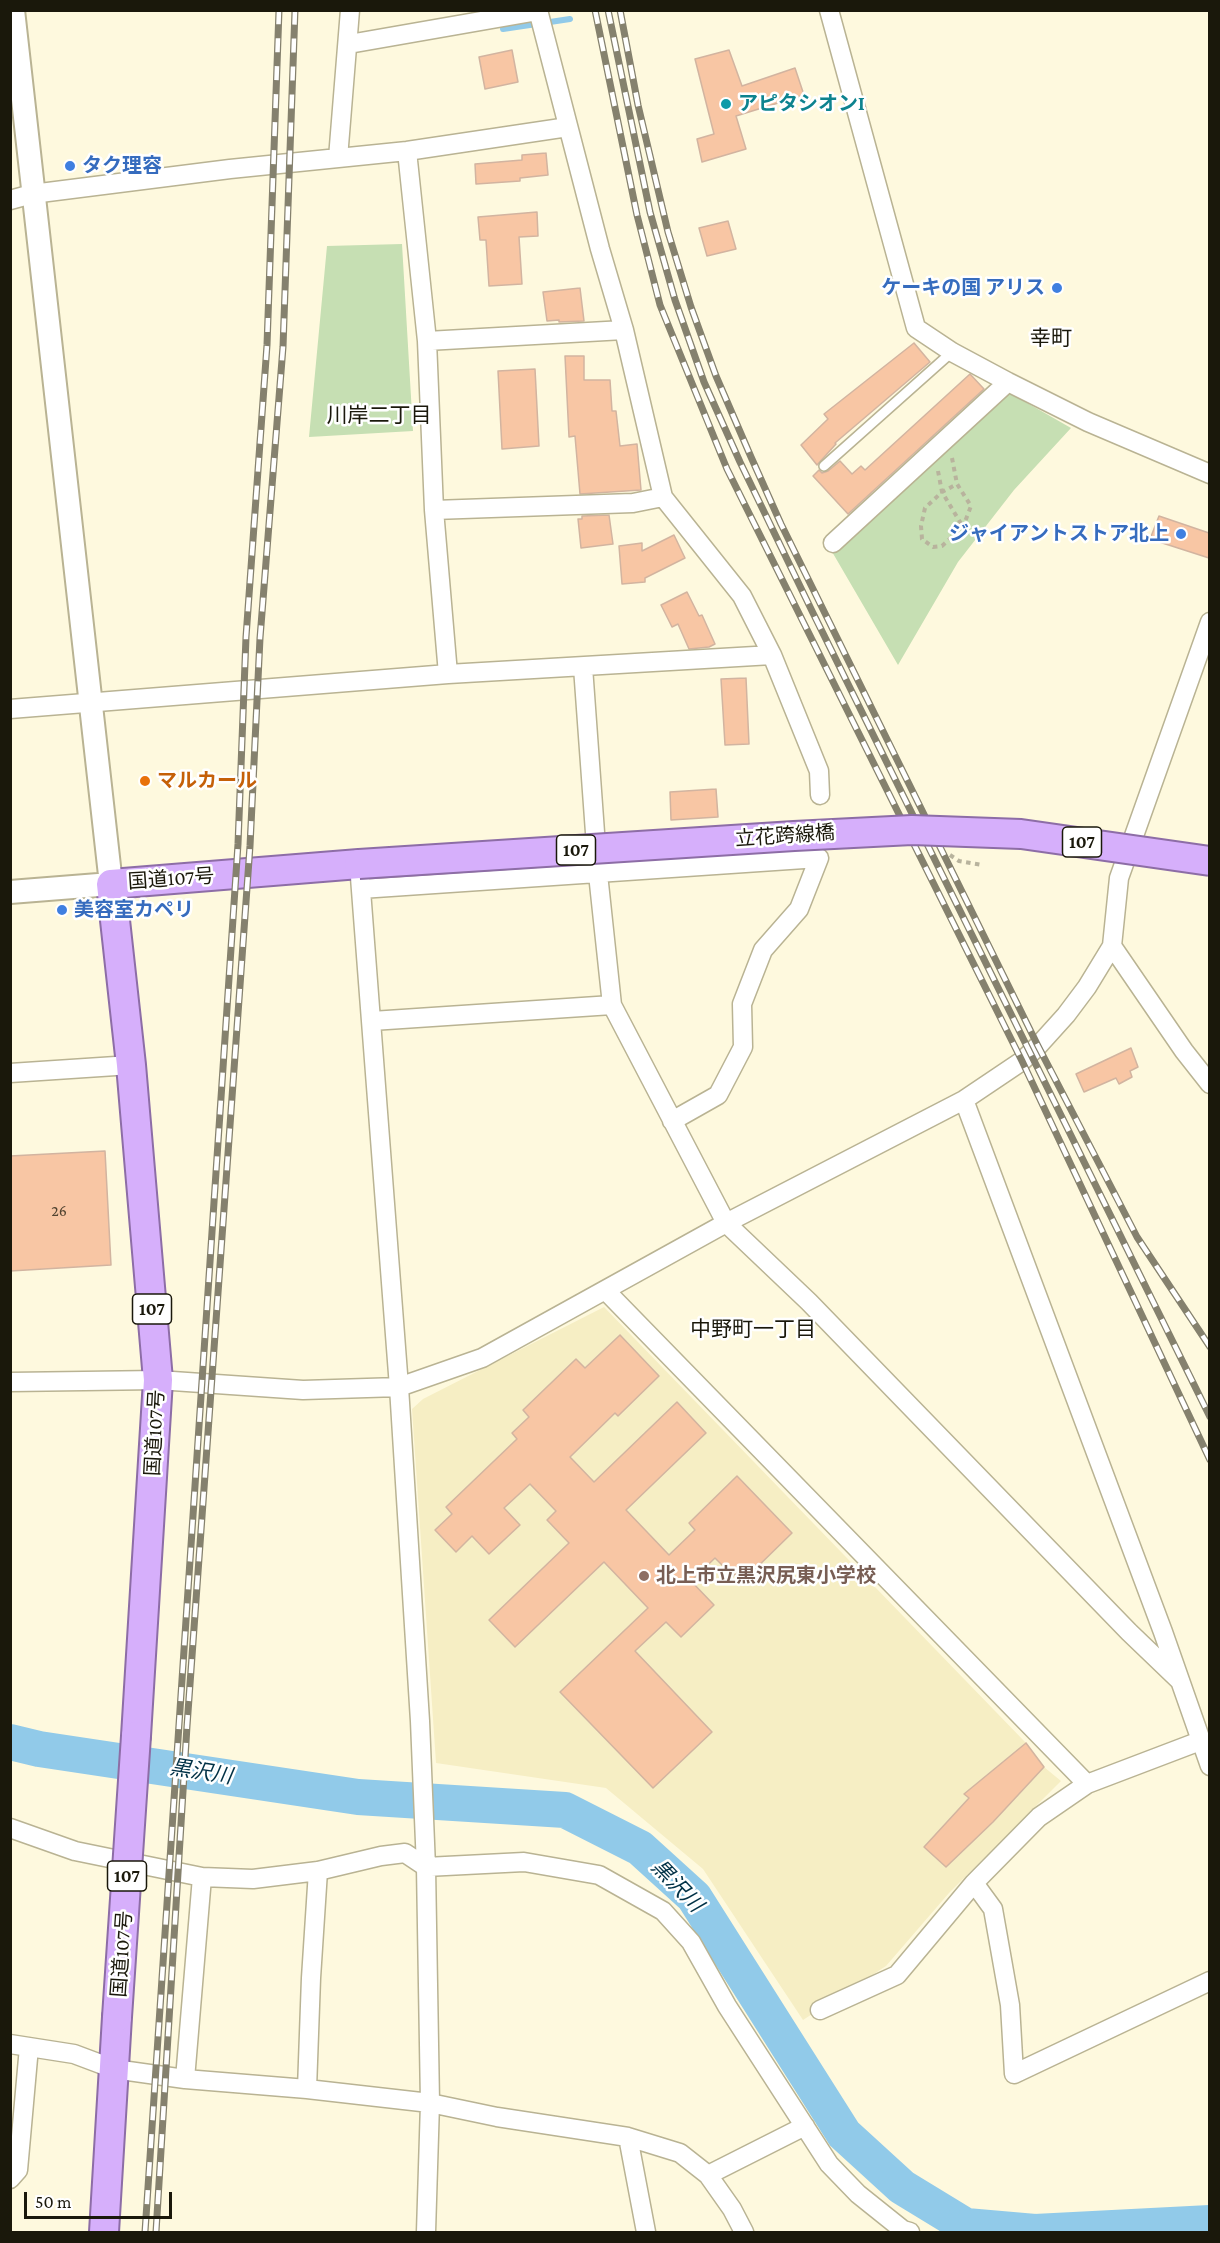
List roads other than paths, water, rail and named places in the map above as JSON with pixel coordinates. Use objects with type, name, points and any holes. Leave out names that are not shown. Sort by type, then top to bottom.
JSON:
[{"type":"highway","name":"立花跨線橋","points":[[360,877],[794,836],[912,830],[1021,834],[1209,861]]},
{"type":"highway","name":"国道107号","points":[[104,2232],[158,1380],[131,1065],[111,884],[360,877]]},
{"type":"street","points":[[10,892],[111,884],[89,702],[21,197],[13,10]]},
{"type":"street","points":[[338,158],[351,10]]},
{"type":"street","points":[[829,10],[916,328],[952,352],[1088,422],[1209,474]]},
{"type":"street","points":[[349,44],[538,11],[624,330],[663,497],[742,596],[772,655],[819,771],[820,795]]},
{"type":"street","points":[[21,197],[230,169],[407,151],[568,127]]},
{"type":"street","points":[[407,151],[427,341],[434,510],[448,674]]},
{"type":"street","points":[[427,341],[624,330]]},
{"type":"street","points":[[832,543],[1008,382]]},
{"type":"street","points":[[434,510],[633,503],[663,497]]},
{"type":"street","points":[[10,1382],[158,1380],[303,1390],[399,1387],[482,1358],[606,1291],[726,1222],[964,1100],[1022,1061],[1038,1046],[1066,1015],[1112,946],[1119,878],[1209,622]]},
{"type":"street","points":[[10,709],[448,674],[772,655]]},
{"type":"street","points":[[583,667],[598,874],[612,1005],[726,1222],[809,1302],[1129,1632],[1179,1680]]},
{"type":"street","points":[[426,2232],[430,2103],[426,1858],[420,1721],[399,1387],[360,877],[598,874],[819,858],[799,909],[763,950],[742,1004],[743,1047],[718,1095],[672,1121]]},
{"type":"street","points":[[1112,946],[1209,1084]]},
{"type":"street","points":[[372,1021],[612,1005]]},
{"type":"street","points":[[10,1073],[131,1065]]},
{"type":"street","points":[[964,1100],[1164,1632],[1209,1766]]},
{"type":"street","points":[[606,1291],[1087,1784]]},
{"type":"street","points":[[820,2010],[897,1975],[974,1883],[1039,1817],[1087,1784],[1200,1741]]},
{"type":"street","points":[[10,1828],[75,1851],[202,1877],[253,1879],[318,1871],[381,1856],[405,1853],[426,1858],[524,1862],[599,1875],[663,1911],[691,1942],[727,2006],[829,2164],[850,2186],[903,2230],[910,2232]]},
{"type":"street","points":[[307,2089],[318,1871]]},
{"type":"street","points":[[185,2079],[202,1877]]},
{"type":"street","points":[[974,1883],[993,1909],[1010,2005],[1014,2074],[1209,1981]]},
{"type":"street","points":[[10,2044],[74,2055],[114,2069],[185,2079],[307,2089],[430,2103],[628,2137],[680,2153],[708,2175],[732,2209],[744,2232]]},
{"type":"street","points":[[10,2179],[18,2170],[29,2047]]},
{"type":"street","points":[[708,2175],[805,2126]]},
{"type":"street","points":[[628,2137],[646,2232]]},
{"type":"lane","points":[[824,466],[952,352]]},
{"type":"waterway","points":[[503,29],[570,19]]},
{"type":"waterway","name":"黒沢川","points":[[10,1742],[39,1749],[358,1797],[565,1810],[640,1848],[694,1897],[844,2134],[902,2187],[966,2226],[1035,2232],[1210,2223]]},
{"type":"railway","points":[[145,2232],[238,844],[246,637],[267,345],[279,10]]},
{"type":"railway","points":[[156,2232],[187,1726],[250,846],[260,638],[283,347],[295,10]]},
{"type":"railway","points":[[595,10],[637,215],[660,305],[727,469],[1022,1061],[1210,1460]]},
{"type":"railway","points":[[608,10],[650,212],[675,300],[704,382],[812,611],[1210,1417]]},
{"type":"railway","points":[[620,10],[638,105],[668,232],[691,307],[716,376],[751,457],[781,524],[1038,1046],[1137,1237],[1210,1347]]},
{"type":"place","name":"アピタシオンI","points":[[726,104]]},
{"type":"place","name":"タク理容","points":[[70,166]]},
{"type":"place","name":"ケーキの国 アリス","points":[[1057,288]]},
{"type":"place","name":"ジャイアントストア北上","points":[[1181,534]]},
{"type":"place","name":"マルカール","points":[[145,781]]},
{"type":"place","name":"美容室カペリ","points":[[62,910]]},
{"type":"place","name":"北上市立黒沢尻東小学校","points":[[644,1576]]},
{"type":"district","name":"幸町","points":[[1051,339]]},
{"type":"district","name":"川岸二丁目","points":[[379,416]]},
{"type":"district","name":"中野町一丁目","points":[[753,1330]]}]
